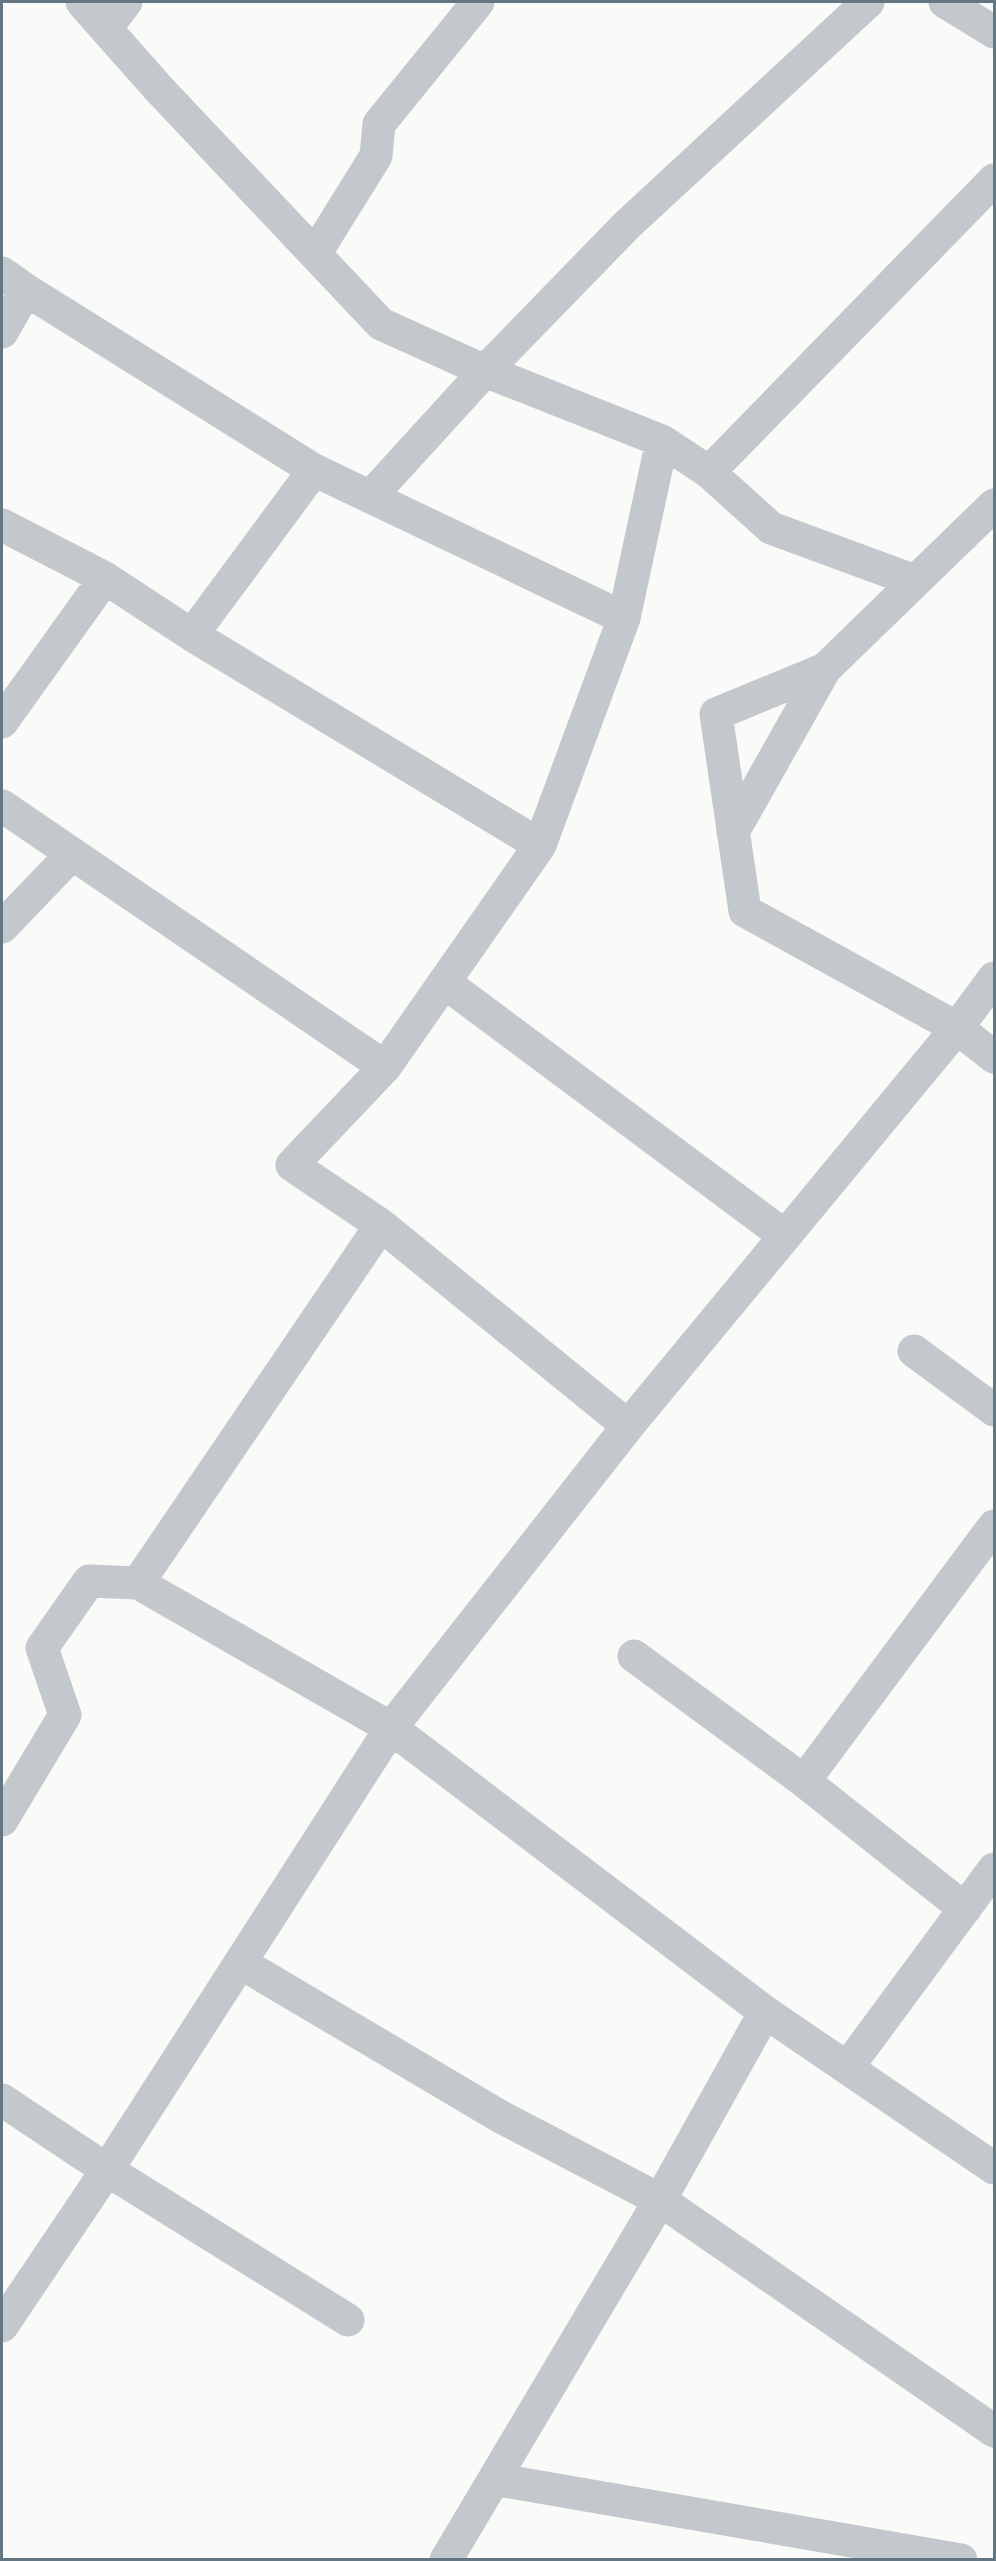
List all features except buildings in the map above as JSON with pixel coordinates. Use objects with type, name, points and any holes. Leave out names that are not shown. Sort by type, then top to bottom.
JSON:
[{"type":"street","points":[[82,2],[381,324],[485,371],[662,441],[709,472],[771,528],[915,581]]},
{"type":"street","points":[[106,28],[126,2]]},
{"type":"street","points":[[315,254],[376,156],[379,124],[478,2]]},
{"type":"street","points":[[370,497],[485,371],[627,225],[868,2]]},
{"type":"street","points":[[945,2],[994,32]]},
{"type":"street","points":[[709,472],[994,180]]},
{"type":"street","points":[[2,332],[14,281],[314,470],[624,618]]},
{"type":"street","points":[[628,1426],[381,1225],[292,1165],[385,1067],[540,845],[624,618],[662,441]]},
{"type":"street","points":[[192,635],[314,470]]},
{"type":"street","points":[[733,832],[825,669],[994,505]]},
{"type":"street","points":[[2,525],[105,578],[192,635],[540,845]]},
{"type":"street","points":[[2,722],[105,578]]},
{"type":"street","points":[[825,669],[716,714],[745,911],[957,1028],[994,1057]]},
{"type":"street","points":[[2,806],[385,1067]]},
{"type":"street","points":[[2,927],[72,854]]},
{"type":"street","points":[[2,2325],[107,2170],[391,1728],[628,1426],[957,1028],[994,978]]},
{"type":"street","points":[[444,982],[785,1236]]},
{"type":"street","points":[[138,1583],[381,1225]]},
{"type":"street","points":[[914,1352],[994,1410]]},
{"type":"street","points":[[804,1781],[994,1527]]},
{"type":"street","points":[[2,1820],[65,1715],[42,1648],[89,1581],[138,1583],[391,1728],[765,2012],[994,2168]]},
{"type":"street","points":[[634,1656],[804,1781],[965,1909]]},
{"type":"street","points":[[847,2068],[994,1869]]},
{"type":"street","points":[[241,1963],[501,2117],[660,2200],[994,2431]]},
{"type":"street","points":[[446,2559],[660,2200],[765,2012]]},
{"type":"street","points":[[2,2100],[107,2170],[348,2320]]},
{"type":"street","points":[[494,2479],[961,2559]]}]
